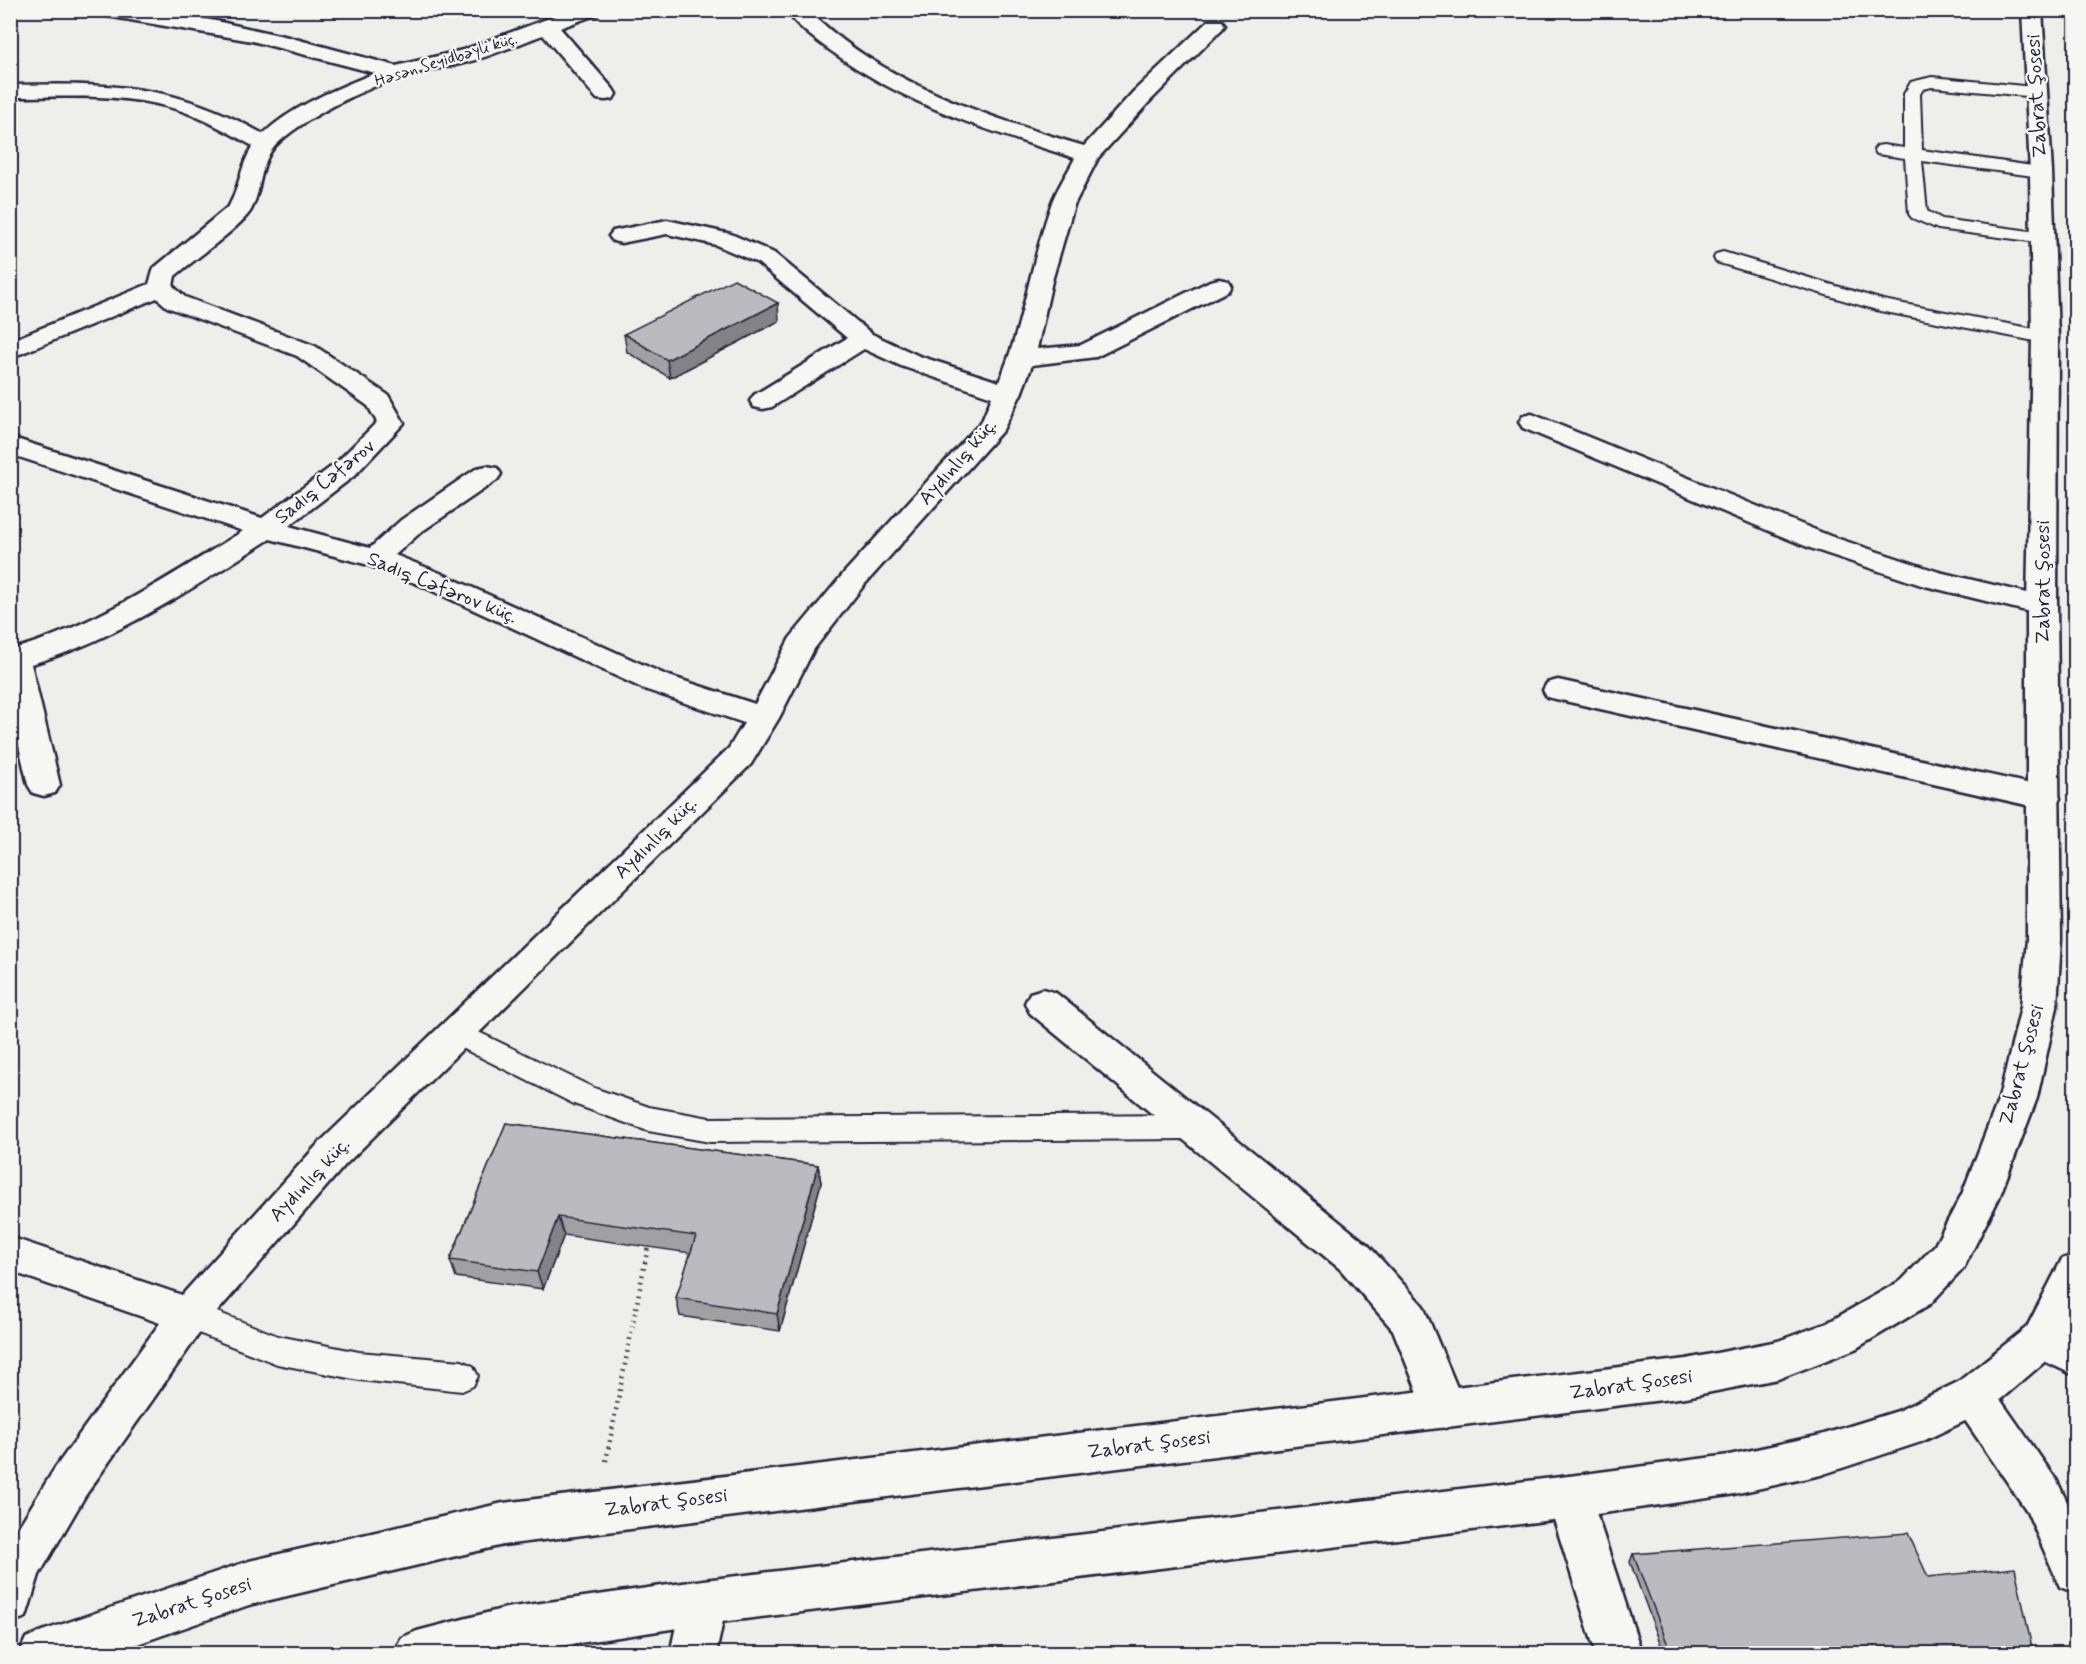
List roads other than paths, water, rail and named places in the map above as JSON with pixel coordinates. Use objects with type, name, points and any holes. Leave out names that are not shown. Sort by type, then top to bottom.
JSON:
[{"type":"street","name":"Həsən Seyidbəyli küç.","points":[[160,288],[163,273],[239,210],[247,194],[254,162],[265,144],[279,131],[308,112],[344,93],[395,72],[469,55],[591,10]]},
{"type":"street","points":[[796,10],[830,41],[900,85],[996,126],[1088,155]]},
{"type":"street","name":"Zabrat şosesi","points":[[42,1653],[249,1583],[503,1524],[1686,1378],[1778,1360],[1841,1336],[1916,1292],[1949,1257],[1980,1198],[2018,1098],[2039,1007],[2044,939],[2042,606],[2045,337],[2044,238],[2032,10]]},
{"type":"street","points":[[115,11],[315,48],[395,72]]},
{"type":"street","name":"Aydınlıq küç.","points":[[10,1601],[20,1568],[70,1482],[189,1315],[332,1154],[740,756],[763,718],[801,645],[854,579],[994,424],[1022,358],[1040,281],[1062,205],[1088,155],[1142,96],[1215,25]]},
{"type":"street","points":[[548,27],[605,94]]},
{"type":"street","points":[[10,91],[81,90],[174,101],[212,115],[265,144]]},
{"type":"street","points":[[621,236],[667,227],[723,239],[766,258],[863,339],[910,361],[1008,394]]},
{"type":"street","points":[[1022,358],[1088,352],[1219,286]]},
{"type":"street","points":[[10,350],[160,288]]},
{"type":"street","name":"Sadıq Cəfərov","points":[[13,659],[63,641],[129,610],[267,529],[365,454],[391,423],[379,401],[306,351],[176,302],[160,288]]},
{"type":"street","points":[[763,401],[863,339]]},
{"type":"street","points":[[1532,422],[1820,542],[1931,579],[2042,606]]},
{"type":"street","name":"Sadıq Cəfərov küç.","points":[[10,445],[267,529],[375,558],[430,579],[656,682],[763,718]]},
{"type":"street","points":[[375,558],[411,526],[487,474]]},
{"type":"street","points":[[13,659],[44,785]]},
{"type":"street","points":[[1558,690],[2044,798]]},
{"type":"street","points":[[1043,1004],[1354,1257],[1409,1319],[1445,1409]]},
{"type":"street","points":[[10,1254],[189,1315]]},
{"type":"street","points":[[417,1653],[506,1631],[704,1602],[1569,1497],[1729,1475],[1821,1455],[1906,1428],[1973,1396],[2058,1349],[2076,1271]]},
{"type":"street","points":[[1973,1396],[2042,1496],[2076,1572]]},
{"type":"street","points":[[1569,1497],[1619,1653]]},
{"type":"street","points":[[693,1653],[704,1602]]},
{"type":"lane","points":[[2037,92],[1932,82],[1917,85],[1911,94],[1913,154],[1918,214],[1938,224],[2044,238]]},
{"type":"lane","points":[[1883,150],[2041,172]]},
{"type":"lane","points":[[1723,258],[1880,305],[2045,337]]},
{"type":"lane","points":[[458,1033],[584,1096],[648,1119],[710,1130],[1193,1127]]},
{"type":"lane","points":[[189,1315],[277,1350],[359,1366],[462,1376]]}]
